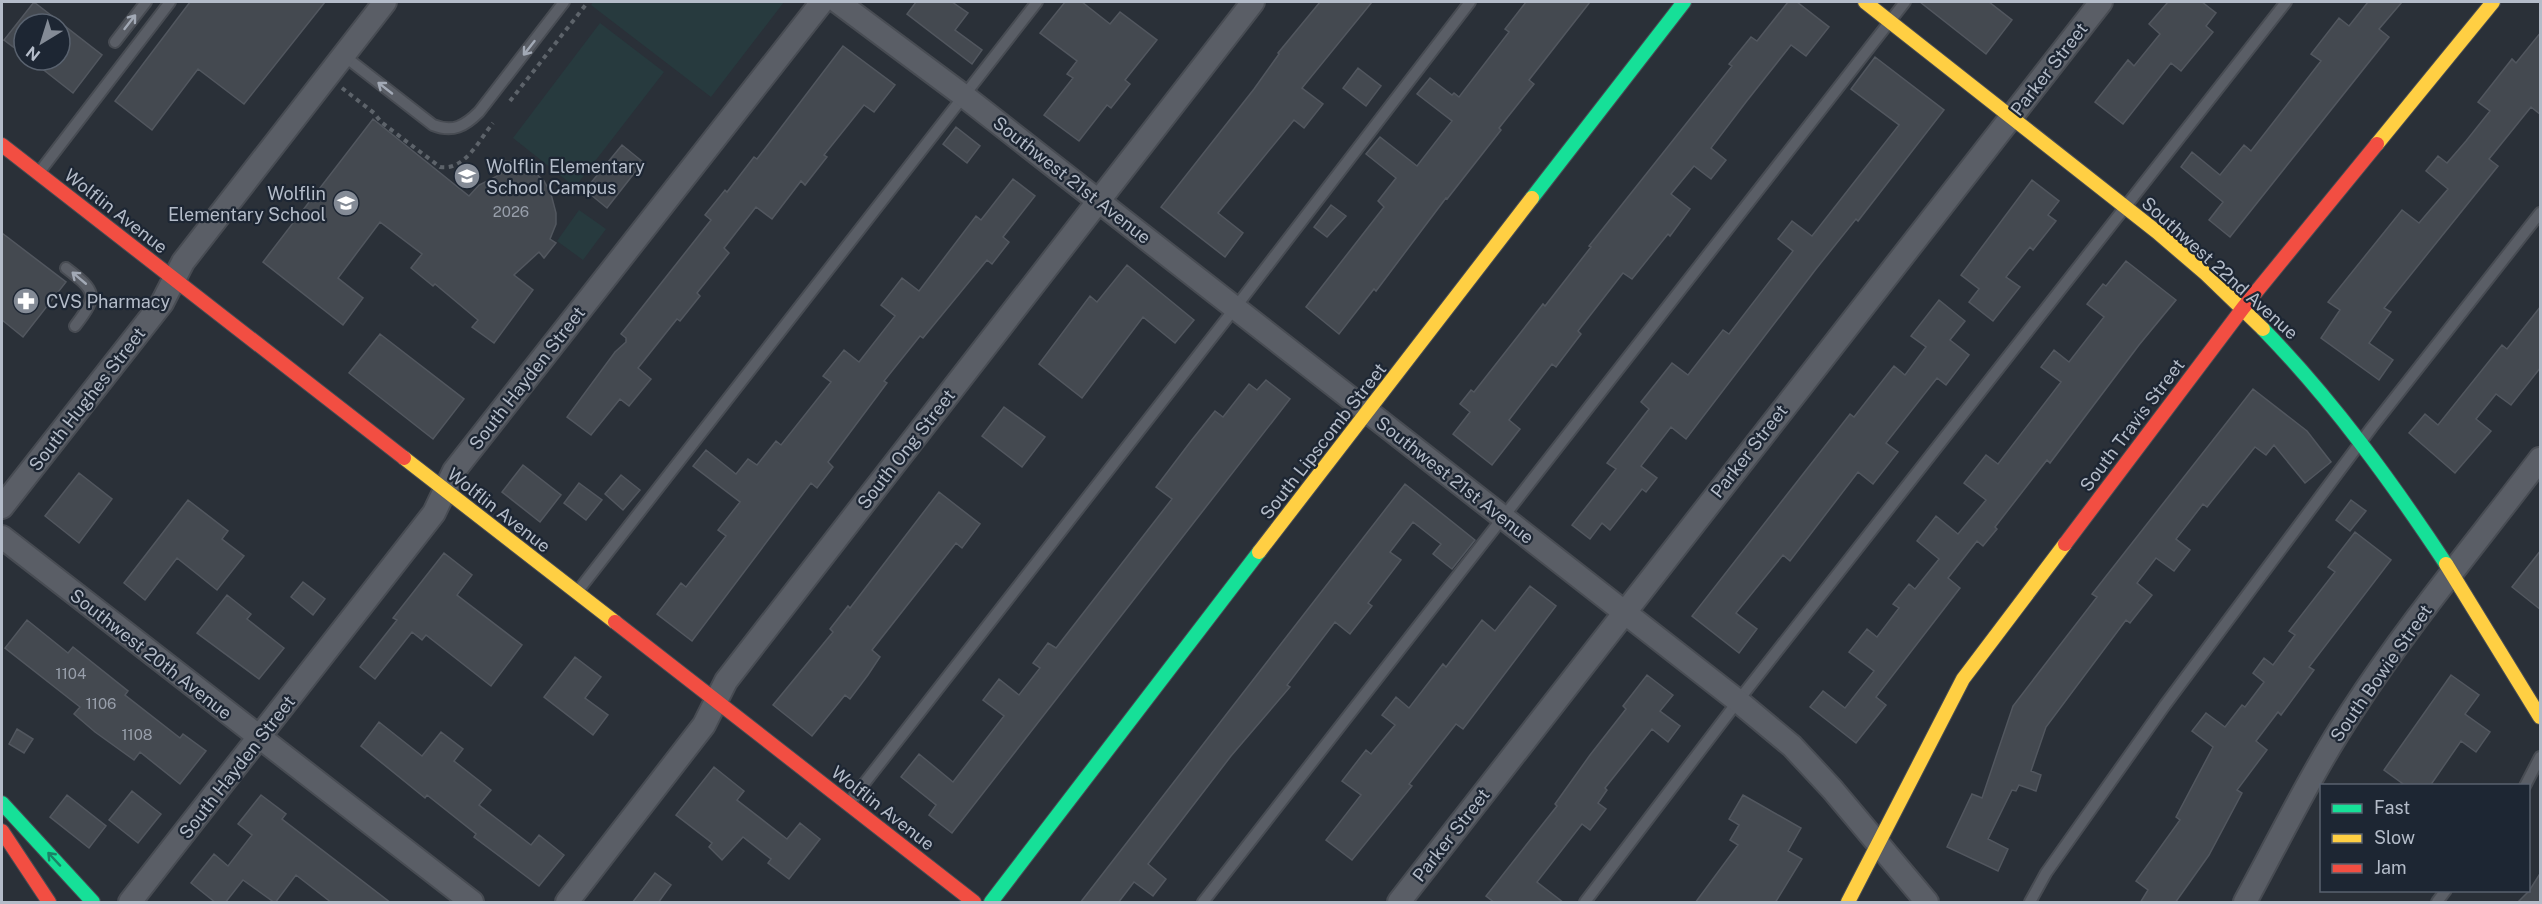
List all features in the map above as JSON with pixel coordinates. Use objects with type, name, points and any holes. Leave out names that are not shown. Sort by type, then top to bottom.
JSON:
[{"type":"main road","name":"South Lipscomb Street","points":[[991,903],[996,892],[1684,2]]},
{"type":"main road","name":"Southwest 22nd Avenue","points":[[1864,2],[2126,207],[2243,308],[2321,391],[2361,442],[2454,573],[2541,717]]},
{"type":"main road","name":"South Travis Street","points":[[1848,903],[1963,679],[2243,308],[2493,2]]},
{"type":"main road","name":"Wolflin Avenue","points":[[2,145],[974,903]]},
{"type":"main road","points":[[2,803],[93,903]]},
{"type":"main road","points":[[2,831],[49,903]]},
{"type":"street","name":"South Hughes Street","points":[[2,507],[162,303],[183,262],[385,2]]},
{"type":"street","name":"South Hayden Street","points":[[130,903],[434,513],[461,462],[822,2]]},
{"type":"street","name":"Southwest 21st Avenue","points":[[838,2],[964,96],[1738,701],[1792,746],[1832,789],[1927,903]]},
{"type":"street","name":"South Ong Street","points":[[567,903],[704,725],[721,689],[733,672],[1253,2]]},
{"type":"street","name":"Parker Street","points":[[1399,903],[1624,611],[2101,2]]},
{"type":"street","name":"South Bowie Street","points":[[2245,903],[2312,777],[2352,711],[2397,646],[2541,459]]},
{"type":"street","name":"Southwest 20th Avenue","points":[[2,537],[472,903]]},
{"type":"lane","points":[[115,42],[146,2]]},
{"type":"lane","points":[[38,173],[170,2]]},
{"type":"lane","points":[[343,55],[433,125],[443,129],[456,129],[468,123],[479,112],[564,2]]},
{"type":"lane","points":[[576,594],[1037,2]]},
{"type":"lane","points":[[848,804],[1235,308],[1470,2]]},
{"type":"lane","points":[[1203,903],[1502,516],[1905,2]]},
{"type":"lane","points":[[1584,903],[1738,701],[2286,2]]},
{"type":"lane","points":[[2030,903],[2046,873],[2165,705],[2361,442],[2541,213]]},
{"type":"lane","points":[[66,268],[92,290],[93,298],[90,307],[75,326]]},
{"type":"lane","points":[[2526,784],[2541,757]]},
{"type":"green space","points":[[593,2],[784,2],[711,97],[591,5]]},
{"type":"green space","points":[[600,23],[664,72],[575,187],[513,138]]},
{"type":"green space","points":[[579,210],[606,229],[583,260],[557,241]]},
{"type":"building","points":[[34,2],[47,12],[26,12]]},
{"type":"building","points":[[190,2],[325,2],[244,104],[198,69],[152,130],[115,101]]},
{"type":"building","points":[[916,2],[952,2],[968,13],[955,30],[982,50],[972,64],[907,14]]},
{"type":"building","points":[[1065,2],[1082,2],[1110,24],[1120,12],[1157,40],[1125,80],[1130,84],[1111,108],[1107,105],[1079,141],[1044,115],[1073,78],[1067,74],[1077,61],[1040,33]]},
{"type":"building","points":[[1320,2],[1372,2],[1302,88],[1323,104],[1304,128],[1294,120],[1218,213],[1243,233],[1225,257],[1161,207],[1254,89],[1278,53]]},
{"type":"building","points":[[1526,2],[1590,2],[1529,80],[1534,84],[1499,128],[1501,130],[1376,291],[1374,289],[1339,334],[1306,307],[1384,207],[1378,201],[1396,178],[1366,154],[1380,137],[1417,166],[1452,121],[1417,94],[1430,78],[1452,95],[1454,93],[1459,97],[1509,32],[1505,29]]},
{"type":"building","points":[[1788,2],[1797,2],[1829,27],[1806,56],[1791,45],[1746,102],[1711,148],[1726,160],[1711,179],[1694,166],[1671,194],[1690,209],[1670,236],[1668,234],[1632,279],[1623,273],[1578,331],[1581,334],[1556,367],[1552,364],[1509,420],[1520,429],[1492,465],[1453,434],[1470,412],[1460,404],[1471,390],[1474,392],[1543,304],[1545,306],[1591,247],[1589,246],[1732,66],[1729,64],[1751,37],[1757,41]]},
{"type":"building","points":[[1920,2],[1989,2],[2012,20],[1986,54]]},
{"type":"building","points":[[2168,2],[2202,2],[2216,13],[2206,26],[2213,32],[2181,71],[2171,63],[2123,124],[2095,102],[2128,60],[2134,66],[2160,34],[2149,24]]},
{"type":"building","points":[[2368,2],[2402,2],[2379,29],[2389,37],[2230,237],[2209,220],[2223,202],[2181,167],[2192,152],[2220,175],[2244,145],[2251,151],[2321,61],[2311,54],[2339,18],[2349,26]]},
{"type":"building","points":[[12,30],[12,46],[4,40]]},
{"type":"building","points":[[72,32],[102,55],[73,93],[46,72],[72,72]]},
{"type":"building","points":[[2541,32],[2541,115],[2531,107],[2489,159],[2498,166],[2384,308],[2391,312],[2369,343],[2393,360],[2379,380],[2321,338],[2340,310],[2328,302],[2402,210],[2419,223],[2448,189],[2426,171],[2438,156],[2447,163],[2466,141],[2490,111],[2478,102],[2512,59],[2516,63]]},
{"type":"building","points":[[843,46],[895,85],[874,112],[864,105],[824,155],[827,157],[805,185],[801,181],[772,219],[756,207],[724,248],[729,253],[697,293],[700,296],[680,321],[677,319],[638,368],[651,379],[629,406],[620,399],[591,435],[567,417],[615,352],[626,342],[626,338],[621,334],[711,220],[705,215],[725,190],[727,192],[754,157],[757,159]]},
{"type":"building","points":[[1875,57],[1944,110],[1858,221],[1856,219],[1816,269],[1686,439],[1671,427],[1641,466],[1657,478],[1646,492],[1642,489],[1610,530],[1602,523],[1590,539],[1572,525],[1616,469],[1607,463],[1649,409],[1641,402],[1672,363],[1688,375],[1723,330],[1729,334],[1793,251],[1778,239],[1792,221],[1812,236],[1899,125],[1851,89]]},
{"type":"building","points":[[1358,68],[1381,86],[1366,106],[1343,88]]},
{"type":"building","points":[[373,119],[469,196],[479,185],[501,174],[501,161],[516,162],[532,170],[544,181],[551,194],[556,213],[556,224],[550,239],[556,243],[544,258],[539,252],[514,275],[533,290],[494,343],[472,327],[478,320],[435,284],[433,286],[411,268],[422,254],[380,222],[338,278],[363,298],[343,325],[263,262]]},
{"type":"building","points":[[956,127],[980,146],[967,163],[943,144]]},
{"type":"building","points":[[622,145],[643,162],[607,208],[585,190]]},
{"type":"building","points":[[1013,179],[1035,196],[1003,237],[1009,242],[992,264],[987,260],[923,338],[920,336],[884,381],[887,383],[828,462],[833,467],[817,488],[811,483],[692,641],[657,614],[681,583],[686,587],[726,536],[718,530],[740,502],[693,466],[706,450],[736,474],[748,459],[757,465],[776,441],[781,445],[831,382],[823,376],[844,350],[859,362],[895,316],[881,305],[902,278],[919,291],[976,216],[981,220]]},
{"type":"building","points":[[2032,180],[2059,201],[2048,215],[2056,221],[2033,250],[2030,247],[2006,277],[2020,287],[1993,321],[1969,302],[1979,289],[1961,275]]},
{"type":"building","points":[[1331,205],[1346,216],[1327,237],[1314,227]]},
{"type":"building","name":"CVS Pharmacy","points":[[2,233],[66,282],[23,337],[2,320]]},
{"type":"building","points":[[2126,261],[2176,300],[2050,463],[2047,460],[1995,527],[1997,529],[1983,546],[1977,541],[1948,578],[1960,588],[1876,697],[1886,705],[1856,743],[1810,707],[1823,691],[1845,708],[1874,671],[1849,652],[1867,629],[1877,637],[1899,608],[1893,604],[1909,584],[1915,589],[1939,559],[1917,541],[1936,516],[1958,534],[1986,500],[1964,483],[1986,455],[1998,464],[2061,382],[2041,367],[2054,350],[2069,362],[2104,317],[2087,304],[2103,284],[2106,286]]},
{"type":"building","points":[[1127,265],[1194,320],[1175,343],[1143,317],[1082,398],[1039,364],[1090,296],[1097,302]]},
{"type":"building","points":[[1939,300],[1965,321],[1950,340],[1969,355],[1946,385],[1937,378],[1886,443],[1898,452],[1873,484],[1858,472],[1790,561],[1783,555],[1736,613],[1757,629],[1739,653],[1692,616],[1850,414],[1854,417],[1894,366],[1905,375],[1926,347],[1911,336]]},
{"type":"building","points":[[2541,306],[2541,367],[2511,405],[2496,394],[2476,419],[2491,431],[2455,473],[2409,433],[2425,414],[2438,425],[2502,345],[2507,349]]},
{"type":"building","points":[[380,334],[464,399],[433,439],[349,373]]},
{"type":"building","points":[[1266,380],[1290,399],[952,833],[929,815],[936,805],[901,777],[919,754],[953,782],[1004,716],[983,700],[999,679],[1019,695],[1040,668],[1033,663],[1048,643],[1056,648],[1172,499],[1156,487],[1191,441],[1215,411],[1223,417],[1249,384],[1257,390]]},
{"type":"building","points":[[2253,389],[2307,431],[2331,462],[2305,483],[2274,445],[2266,455],[2255,447],[2207,507],[2203,504],[2176,539],[2190,550],[2174,571],[2156,558],[2137,583],[2152,595],[2130,623],[2126,620],[2046,727],[2031,771],[2041,775],[2036,791],[2019,785],[2016,791],[2012,790],[1988,839],[2008,849],[1998,871],[1947,847],[1972,794],[1982,798],[2013,706],[2097,597],[2092,594]]},
{"type":"building","points":[[1004,407],[1045,437],[1022,467],[982,436]]},
{"type":"building","points":[[523,465],[561,495],[540,522],[502,492]]},
{"type":"building","points":[[79,473],[112,499],[79,543],[45,516]]},
{"type":"building","points":[[621,475],[640,490],[623,510],[605,494]]},
{"type":"building","points":[[579,483],[602,500],[586,520],[564,503]]},
{"type":"building","points":[[1405,484],[1475,540],[1452,569],[1433,554],[1441,544],[1413,522],[1390,552],[1401,560],[1368,603],[1372,606],[1350,634],[1335,622],[1287,685],[1290,687],[1231,756],[1148,864],[1166,879],[1153,896],[1134,882],[1118,903],[1080,903]]},
{"type":"building","points":[[939,492],[980,524],[962,548],[956,543],[872,650],[880,657],[868,675],[850,699],[845,695],[812,736],[773,705],[833,632],[830,629],[848,606],[850,608]]},
{"type":"building","points":[[188,500],[228,531],[222,539],[244,556],[217,590],[177,558],[145,600],[124,583]]},
{"type":"building","points":[[2351,500],[2366,511],[2350,531],[2336,520]]},
{"type":"building","points":[[2355,532],[2391,560],[2309,667],[2314,670],[2281,715],[2278,712],[2256,741],[2267,750],[2237,790],[2242,793],[2209,855],[2175,903],[2140,903],[2148,890],[2136,881],[2180,820],[2176,817],[2213,747],[2192,731],[2206,713],[2225,727],[2242,705],[2245,707],[2264,682],[2253,673],[2264,658],[2273,665],[2295,635],[2289,631],[2335,572],[2328,567]]},
{"type":"building","points":[[2541,550],[2541,610],[2512,587]]},
{"type":"building","points":[[444,553],[472,575],[457,595],[522,645],[491,686],[426,635],[422,640],[412,632],[375,679],[360,667],[397,620],[393,618]]},
{"type":"building","points":[[303,582],[325,599],[313,615],[291,597]]},
{"type":"building","points":[[1530,586],[1556,606],[1463,729],[1456,724],[1409,784],[1412,786],[1352,860],[1326,840],[1361,795],[1342,781],[1366,750],[1371,754],[1395,725],[1382,715],[1396,697],[1409,708],[1443,664],[1446,667],[1482,620],[1495,631]]},
{"type":"building","points":[[227,595],[251,614],[247,619],[284,648],[259,679],[197,633]]},
{"type":"building","points":[[27,620],[68,653],[73,647],[128,691],[125,695],[180,738],[183,734],[206,751],[180,784],[140,752],[134,760],[95,732],[74,714],[80,707],[5,648]]},
{"type":"building","points":[[575,657],[601,677],[585,698],[608,715],[593,735],[544,697]]},
{"type":"building","points":[[1647,675],[1673,695],[1660,711],[1680,726],[1668,742],[1652,729],[1605,788],[1607,790],[1598,803],[1606,809],[1590,830],[1582,824],[1537,882],[1564,903],[1495,903],[1486,896],[1557,806],[1555,804],[1626,709],[1623,706]]},
{"type":"building","points":[[2451,675],[2479,695],[2465,714],[2490,732],[2476,752],[2461,741],[2431,784],[2403,784],[2384,770]]},
{"type":"building","points":[[379,722],[422,756],[441,732],[463,749],[454,761],[491,790],[479,805],[531,845],[539,835],[564,855],[539,886],[474,837],[476,834],[427,795],[425,798],[361,746]]},
{"type":"building","points":[[17,729],[33,739],[24,753],[9,744]]},
{"type":"building","points":[[714,767],[744,791],[737,800],[787,839],[800,823],[820,839],[789,879],[768,863],[771,859],[743,837],[722,860],[709,847],[712,843],[676,815]]},
{"type":"building","points":[[132,791],[161,814],[138,843],[109,820]]},
{"type":"building","points":[[67,795],[106,826],[89,848],[50,817]]},
{"type":"building","points":[[261,795],[286,814],[282,819],[391,903],[332,903],[296,875],[275,903],[243,880],[225,903],[216,903],[191,883],[214,854],[228,866],[252,835],[238,824]]},
{"type":"building","points":[[1743,795],[1801,828],[1788,851],[1802,859],[1775,903],[1695,903],[1738,845],[1730,840],[1739,825],[1729,819]]},
{"type":"building","points":[[2541,872],[2541,903],[2517,903],[2530,889]]},
{"type":"building","points":[[655,873],[671,885],[658,903],[632,903]]},
{"type":"traffic: fast","points":[[1532,198],[1684,2]]},
{"type":"traffic: fast","points":[[2263,329],[2289,356],[2360,442],[2446,564]]},
{"type":"traffic: fast","points":[[991,902],[1259,552]]},
{"type":"traffic: fast","points":[[2,803],[93,902]]},
{"type":"traffic: slow","points":[[1865,2],[2157,232],[2206,274],[2263,329]]},
{"type":"traffic: slow","points":[[2377,144],[2493,2]]},
{"type":"traffic: slow","points":[[1259,552],[1532,198]]},
{"type":"traffic: slow","points":[[404,458],[615,622]]},
{"type":"traffic: slow","points":[[1848,902],[1963,679],[2065,544]]},
{"type":"traffic: slow","points":[[2446,564],[2540,717]]},
{"type":"traffic: jam","points":[[2065,544],[2243,308],[2377,144]]},
{"type":"traffic: jam","points":[[2,145],[404,458]]},
{"type":"traffic: jam","points":[[615,622],[974,902]]},
{"type":"traffic: jam","points":[[2,831],[49,902]]},
{"type":"place","name":"Wolflin Elementary School Campus","points":[[467,176]]},
{"type":"place","name":"Wolflin Elementary School","points":[[346,203]]},
{"type":"place","name":"CVS Pharmacy","points":[[26,301]]}]
